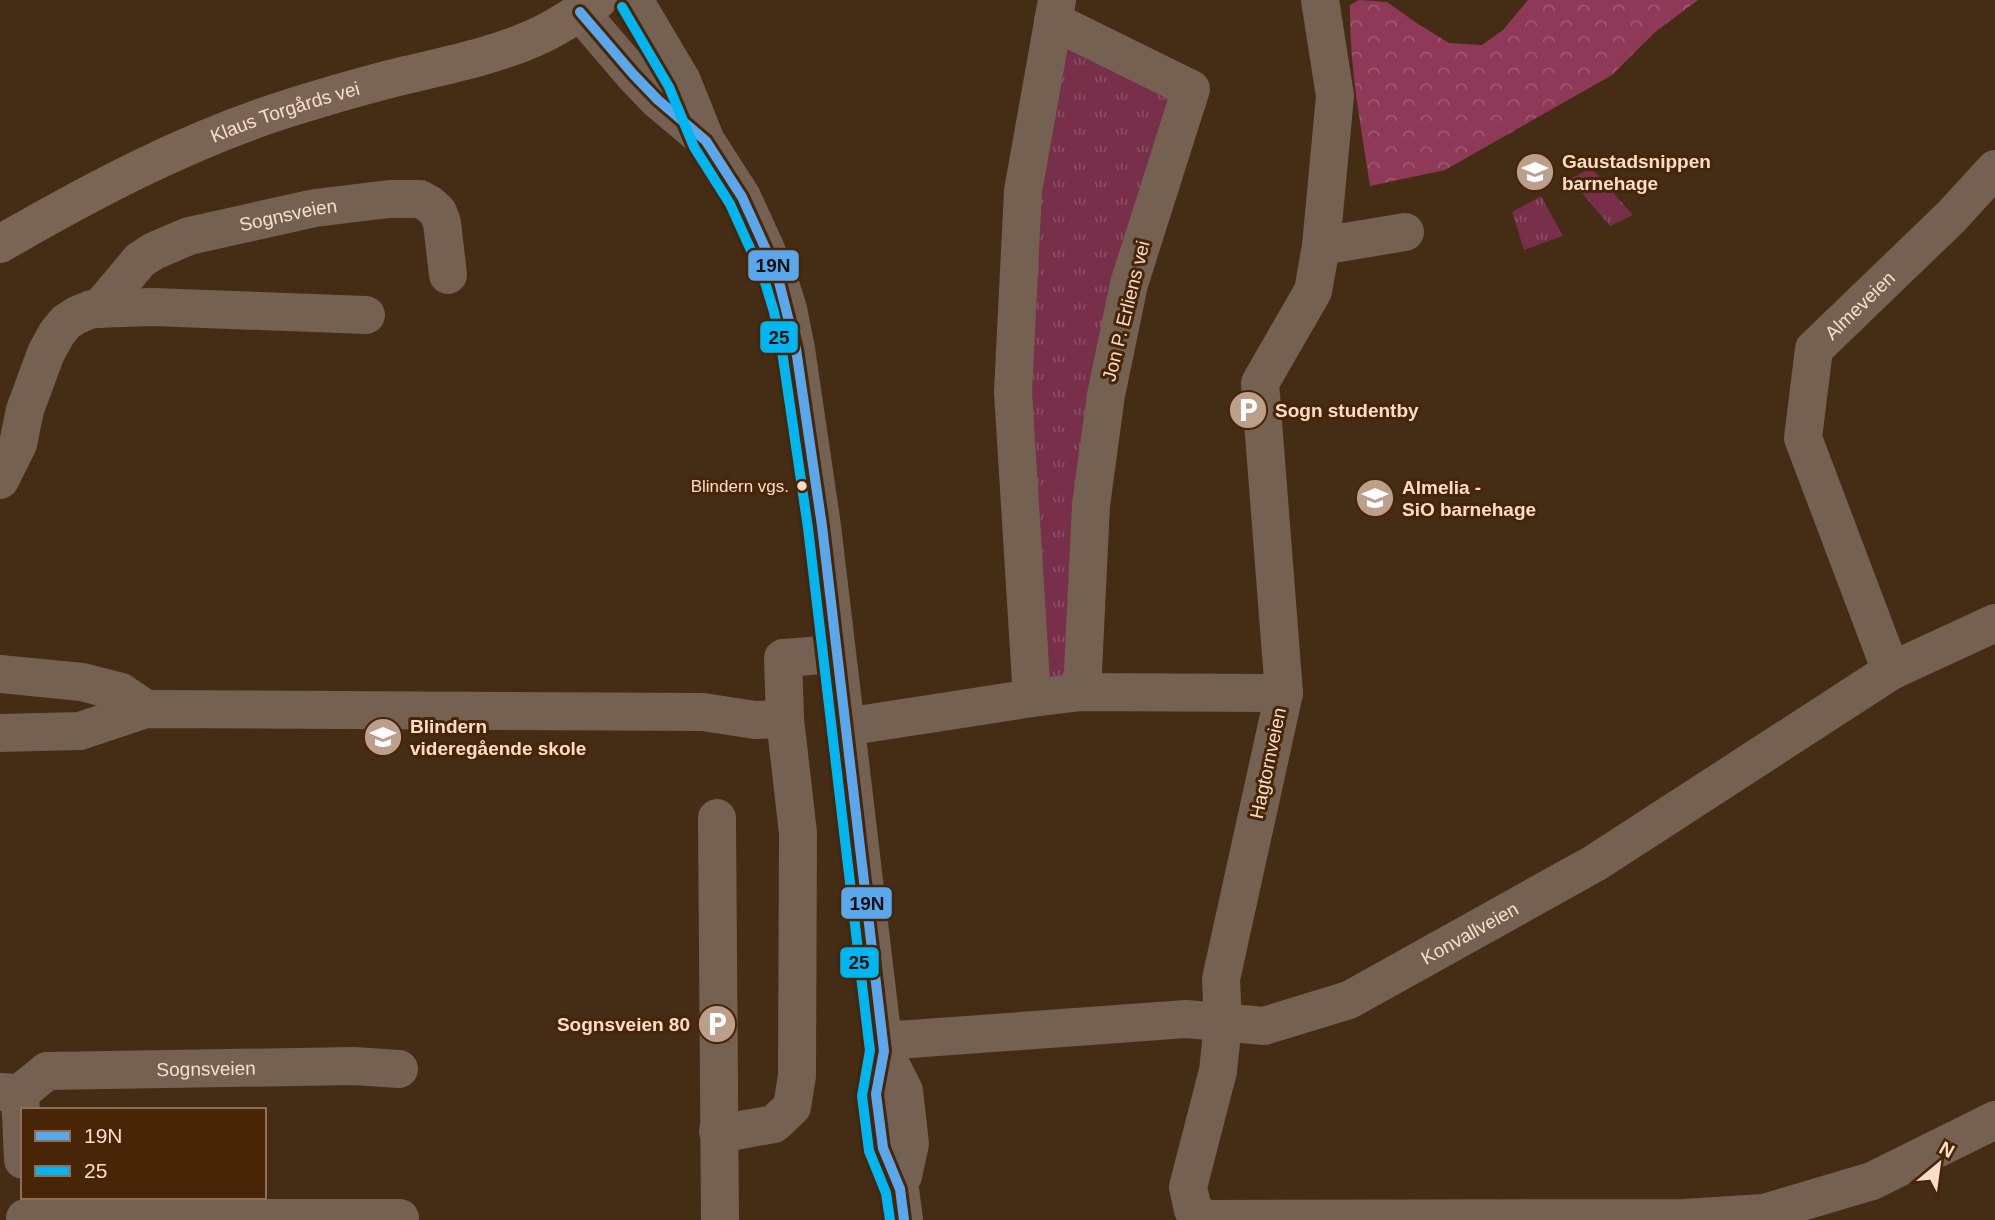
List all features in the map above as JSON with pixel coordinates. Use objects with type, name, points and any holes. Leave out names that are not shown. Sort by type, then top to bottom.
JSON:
[{"type":"main road","name":"Klaus Torgårds vei","points":[[0,244],[117,180],[198,142],[281,110],[495,53],[534,38],[589,6]]},
{"type":"street","points":[[634,0],[682,81],[706,141],[742,197],[778,274],[788,309],[822,526],[883,1046],[904,1091],[909,1144],[902,1205]]},
{"type":"street","points":[[1284,693],[1260,383],[1313,291],[1321,246],[1335,96],[1320,0]]},
{"type":"street","points":[[589,6],[650,91],[706,141]]},
{"type":"street","name":"Jon P. Erliens vei","points":[[1032,698],[1013,392],[1023,191],[1055,10],[1191,89],[1129,284],[1106,395],[1091,505],[1082,692]]},
{"type":"street","name":"Almeveien","points":[[1891,671],[1803,438],[1814,349],[1951,217],[1995,169]]},
{"type":"street","name":"Sognsveien","points":[[99,309],[140,260],[189,236],[315,208],[389,199],[420,199],[438,212],[442,223],[448,275]]},
{"type":"street","points":[[1321,246],[1405,232]]},
{"type":"street","name":"Sognsveien","points":[[0,480],[18,444],[25,410],[46,352],[66,322],[77,315],[92,309],[152,307],[366,316]]},
{"type":"street","name":"Konvallveien","points":[[883,1046],[1186,1019],[1264,1026],[1349,1000],[1595,863],[1891,671],[1995,623]]},
{"type":"street","points":[[718,1131],[735,1131],[774,1124],[792,1107],[797,1076],[798,833],[785,719],[783,658],[836,654]]},
{"type":"street","points":[[0,674],[82,682],[121,692],[146,709]]},
{"type":"street","name":"Hagtornveien","points":[[845,727],[1082,692],[1284,693],[1222,979],[1223,1024],[1218,1070],[1188,1187],[1194,1210],[1206,1219]]},
{"type":"street","points":[[0,733],[80,731],[146,709],[703,712],[755,720],[785,719]]},
{"type":"street","points":[[717,818],[720,1220]]},
{"type":"street","name":"Sognsveien","points":[[21,1150],[10,1093],[47,1071],[342,1066],[399,1069]]},
{"type":"street","points":[[1206,1219],[1671,1218],[1764,1213],[1872,1181],[1995,1120]]},
{"type":"street","points":[[25,1212],[400,1219]]},
{"type":"green space","points":[[1359,0],[1387,2],[1449,43],[1482,45],[1503,30],[1528,0],[1698,0],[1655,32],[1612,75],[1445,170],[1370,186],[1351,51],[1350,5]]},
{"type":"green space","points":[[1053,21],[1191,89],[1129,284],[1082,692],[1032,698],[1013,392]]},
{"type":"green space","points":[[1591,168],[1633,215],[1610,226],[1570,179]]},
{"type":"green space","points":[[1541,196],[1563,236],[1524,250],[1512,212]]},
{"type":"transit line","name":"25","points":[[622,7],[669,87],[694,147],[730,204],[764,279],[774,312],[808,528],[870,1050],[862,1096],[869,1151],[886,1193],[890,1220]]},
{"type":"transit line","name":"19N","points":[[580,12],[658,100],[706,141],[742,197],[777,274],[796,349],[822,526],[884,1051],[876,1094],[883,1148],[900,1189],[904,1220]]},
{"type":"place","name":"Gaustadsnippen barnehage","points":[[1535,172]]},
{"type":"place","name":"Sogn studentby","points":[[1248,410]]},
{"type":"place","name":"Blindern vgs.","points":[[802,486]]},
{"type":"place","name":"Almelia - SiO barnehage","points":[[1375,498]]},
{"type":"place","name":"Blindern videregående skole","points":[[383,737]]},
{"type":"place","name":"Sognsveien 80","points":[[717,1024]]}]
